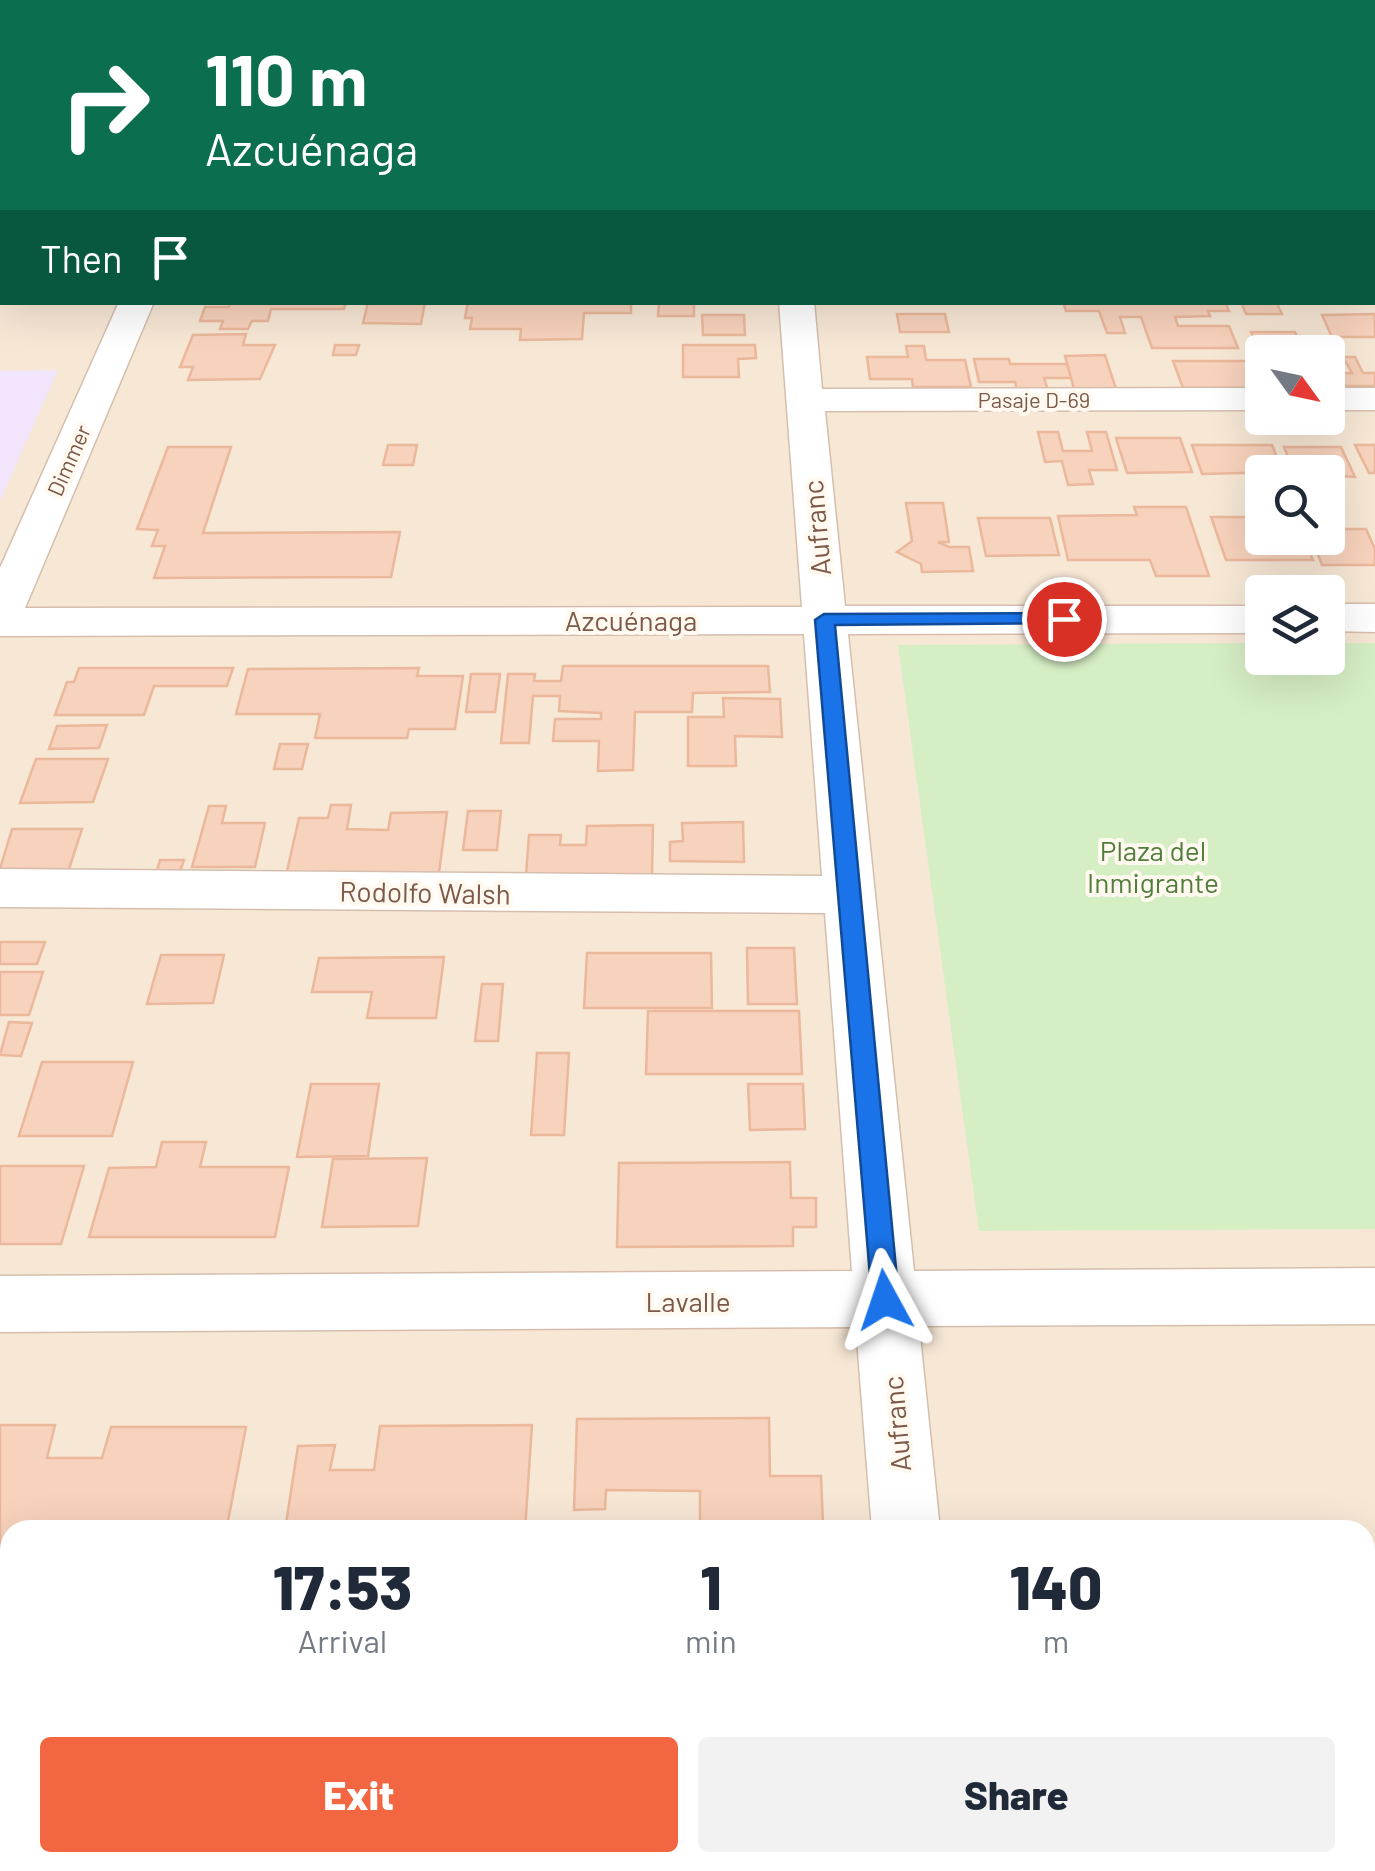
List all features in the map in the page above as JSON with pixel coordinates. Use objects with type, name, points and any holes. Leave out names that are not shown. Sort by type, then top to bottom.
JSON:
[{"type":"street","name":"Dimmer","points":[[0,619],[136,305]]},
{"type":"street","name":"Aufranc","points":[[796,305],[905,1520]]},
{"type":"street","name":"Pasaje D-69","points":[[805,400],[1245,399]]},
{"type":"street","points":[[1345,399],[1375,399]]},
{"type":"street","name":"Azcuénaga","points":[[0,619],[1245,618]]},
{"type":"street","points":[[1345,618],[1375,618]]},
{"type":"street","name":"Rodolfo Walsh","points":[[0,888],[849,895]]},
{"type":"street","name":"Lavalle","points":[[0,1304],[1375,1296]]},
{"type":"shaded area","points":[[0,305],[1375,305],[1375,1520],[0,1520]]},
{"type":"shaded area","points":[[58,370],[0,501],[0,371]]},
{"type":"green space","name":"Plaza del Inmigrante","points":[[1245,643],[1245,675],[1345,675],[1345,643],[1375,643],[1375,1229],[979,1231],[898,645]]},
{"type":"building","points":[[345,305],[344,309],[271,309],[268,321],[252,321],[248,329],[220,329],[223,321],[200,321],[205,307]]},
{"type":"building","points":[[367,305],[424,305],[421,324],[363,323]]},
{"type":"building","points":[[467,305],[631,305],[631,313],[584,313],[582,339],[520,340],[521,329],[470,329],[472,318],[465,318]]},
{"type":"building","points":[[659,305],[694,305],[694,316],[658,316]]},
{"type":"building","points":[[1064,305],[1226,305],[1229,311],[1208,311],[1210,316],[1175,317],[1178,326],[1229,326],[1238,348],[1152,348],[1141,317],[1120,317],[1125,333],[1107,333],[1099,311],[1066,311]]},
{"type":"building","points":[[1242,305],[1278,305],[1282,314],[1246,314]]},
{"type":"building","points":[[897,314],[945,314],[949,332],[900,332]]},
{"type":"building","points":[[1375,314],[1375,337],[1331,335],[1322,315]]},
{"type":"building","points":[[702,315],[744,315],[745,335],[703,335]]},
{"type":"building","points":[[1251,332],[1296,335],[1252,335]]},
{"type":"building","points":[[246,334],[243,345],[275,345],[260,379],[188,380],[193,367],[180,367],[193,335]]},
{"type":"building","points":[[335,345],[359,345],[356,355],[333,355]]},
{"type":"building","points":[[683,345],[755,345],[756,358],[738,359],[739,377],[683,377]]},
{"type":"building","points":[[906,346],[924,346],[926,360],[965,360],[971,387],[913,387],[912,379],[870,379],[867,357],[908,357]]},
{"type":"building","points":[[1105,355],[1116,389],[1074,389],[1065,356]]},
{"type":"building","points":[[1345,357],[1355,357],[1363,373],[1375,373],[1375,386],[1345,386],[1345,373],[1352,373]]},
{"type":"building","points":[[974,359],[1009,359],[1010,364],[1067,364],[1071,378],[1044,378],[1048,390],[1017,390],[1015,382],[979,382]]},
{"type":"building","points":[[1173,361],[1245,361],[1245,388],[1183,388]]},
{"type":"building","points":[[1038,432],[1058,432],[1063,451],[1092,451],[1087,432],[1106,432],[1117,470],[1089,470],[1093,484],[1068,485],[1062,461],[1045,462]]},
{"type":"building","points":[[1116,438],[1180,438],[1192,472],[1127,473]]},
{"type":"building","points":[[388,445],[417,445],[413,465],[383,465]]},
{"type":"building","points":[[1192,445],[1272,445],[1276,455],[1245,455],[1245,473],[1202,474]]},
{"type":"building","points":[[1355,445],[1375,445],[1375,473],[1369,473]]},
{"type":"building","points":[[168,447],[231,447],[203,533],[400,532],[391,577],[154,578],[165,546],[152,546],[158,530],[137,529]]},
{"type":"building","points":[[1284,447],[1341,447],[1345,455],[1287,455]]},
{"type":"building","points":[[1345,456],[1355,477],[1345,476]]},
{"type":"building","points":[[906,503],[943,503],[949,542],[938,542],[949,547],[969,547],[973,571],[922,572],[921,564],[897,552],[912,541]]},
{"type":"building","points":[[1134,507],[1186,507],[1209,576],[1156,576],[1150,560],[1068,560],[1058,516],[1137,515]]},
{"type":"building","points":[[1211,517],[1245,517],[1245,555],[1311,555],[1313,560],[1226,560]]},
{"type":"building","points":[[978,518],[1050,518],[1059,555],[986,556]]},
{"type":"building","points":[[1345,529],[1366,529],[1375,549],[1375,565],[1322,565],[1318,555],[1345,555]]},
{"type":"building","points":[[563,666],[768,666],[770,692],[693,693],[692,712],[635,712],[633,770],[598,771],[599,741],[553,741],[555,719],[601,719],[601,713],[559,711],[560,696],[533,696],[529,743],[501,743],[508,674],[535,674],[534,681],[561,681]]},
{"type":"building","points":[[79,668],[233,668],[227,686],[154,686],[144,715],[55,715],[67,682],[74,682]]},
{"type":"building","points":[[419,668],[417,676],[463,676],[455,729],[409,729],[407,738],[315,738],[320,714],[236,714],[248,669]]},
{"type":"building","points":[[471,674],[500,674],[495,712],[466,712]]},
{"type":"building","points":[[723,698],[780,699],[782,737],[735,736],[736,766],[688,766],[688,717],[724,717]]},
{"type":"building","points":[[107,725],[99,748],[49,749],[57,726]]},
{"type":"building","points":[[280,744],[308,744],[302,769],[274,769]]},
{"type":"building","points":[[36,759],[108,759],[93,802],[20,803]]},
{"type":"building","points":[[331,805],[351,805],[347,829],[388,830],[391,813],[447,812],[438,880],[285,880],[299,818],[328,818]]},
{"type":"building","points":[[209,806],[226,806],[222,823],[265,823],[255,867],[192,867]]},
{"type":"building","points":[[468,811],[501,811],[497,850],[463,850]]},
{"type":"building","points":[[743,822],[744,862],[670,861],[670,842],[683,841],[682,823]]},
{"type":"building","points":[[653,825],[652,874],[526,875],[529,835],[561,835],[560,845],[586,845],[587,826]]},
{"type":"building","points":[[12,829],[82,829],[69,869],[0,869]]},
{"type":"building","points":[[160,860],[184,860],[178,877],[155,877]]},
{"type":"building","points":[[0,942],[45,942],[37,964],[0,964]]},
{"type":"building","points":[[747,948],[794,948],[797,1004],[748,1004]]},
{"type":"building","points":[[587,953],[711,953],[712,1008],[584,1008]]},
{"type":"building","points":[[161,955],[224,955],[213,1003],[147,1004]]},
{"type":"building","points":[[444,957],[436,1018],[367,1018],[372,992],[312,992],[319,958]]},
{"type":"building","points":[[0,972],[43,972],[29,1015],[0,1015]]},
{"type":"building","points":[[482,984],[503,984],[498,1041],[475,1041]]},
{"type":"building","points":[[648,1011],[799,1011],[802,1074],[646,1074]]},
{"type":"building","points":[[9,1022],[32,1023],[21,1056],[0,1055]]},
{"type":"building","points":[[537,1053],[569,1053],[564,1135],[531,1135]]},
{"type":"building","points":[[42,1062],[133,1062],[112,1136],[19,1136]]},
{"type":"building","points":[[311,1084],[379,1084],[368,1156],[297,1157]]},
{"type":"building","points":[[748,1084],[803,1084],[805,1129],[750,1130]]},
{"type":"building","points":[[162,1142],[206,1142],[200,1167],[289,1167],[275,1237],[89,1237],[109,1168],[156,1167]]},
{"type":"building","points":[[427,1158],[418,1226],[322,1227],[333,1159]]},
{"type":"building","points":[[790,1162],[791,1198],[816,1198],[816,1227],[793,1227],[793,1246],[617,1247],[619,1163]]},
{"type":"building","points":[[0,1166],[84,1166],[61,1244],[0,1244]]},
{"type":"building","points":[[769,1418],[770,1476],[821,1476],[823,1520],[700,1520],[700,1491],[606,1490],[605,1509],[574,1510],[577,1419]]},
{"type":"building","points":[[0,1425],[55,1425],[47,1458],[102,1458],[111,1427],[246,1427],[228,1520],[0,1520]]},
{"type":"building","points":[[532,1425],[526,1520],[287,1520],[298,1446],[335,1445],[330,1470],[374,1470],[380,1426]]},
{"type":"route","points":[[885,1300],[824,620],[1064,619]]}]
